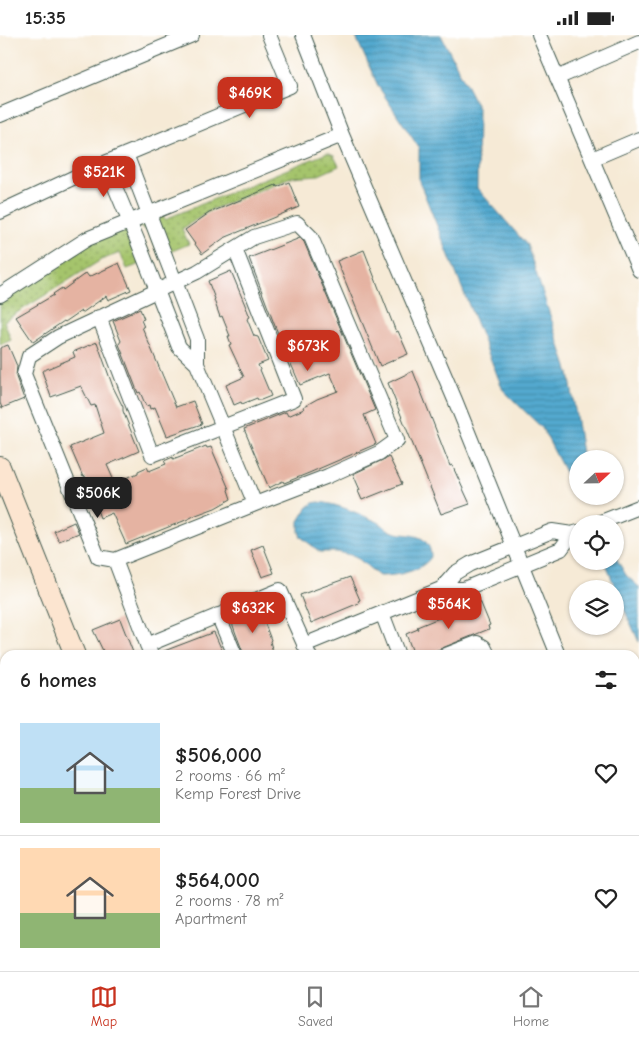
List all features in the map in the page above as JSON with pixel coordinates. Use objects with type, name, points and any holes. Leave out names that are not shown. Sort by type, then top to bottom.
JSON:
[{"type":"street","points":[[0,115],[192,35]]},
{"type":"street","points":[[0,212],[104,163],[290,86],[269,35]]},
{"type":"street","points":[[303,35],[342,135],[455,399],[556,650]]},
{"type":"street","points":[[539,35],[592,159],[633,238],[639,270]]},
{"type":"street","points":[[557,78],[639,42]]},
{"type":"street","points":[[0,295],[87,239],[342,135]]},
{"type":"street","points":[[592,159],[639,139]]},
{"type":"street","points":[[126,154],[177,282],[197,339],[197,364],[255,504]]},
{"type":"street","points":[[104,163],[158,290],[179,347],[197,364]]},
{"type":"street","points":[[297,223],[311,237],[397,440],[379,453],[328,476],[115,560],[98,557],[24,374],[30,356],[58,337],[177,282],[235,249],[254,237],[297,223]]},
{"type":"street","points":[[99,317],[152,455],[294,399],[235,249]]},
{"type":"street","points":[[0,467],[73,650]]},
{"type":"street","points":[[616,515],[639,507]]},
{"type":"street","points":[[441,589],[455,573],[470,564],[552,531],[569,532]]},
{"type":"street","points":[[115,560],[149,650],[218,615],[280,590],[306,650],[382,613],[441,589],[464,589],[561,549],[569,540]]},
{"type":"street","points":[[382,613],[396,650]]},
{"type":"street","points":[[218,615],[233,650]]},
{"type":"street","points":[[459,650],[478,643],[486,650]]},
{"type":"green space","points":[[327,153],[334,156],[339,166],[319,175],[291,177],[211,210],[182,229],[189,244],[160,256],[148,231],[130,222],[146,262],[127,269],[120,253],[101,260],[4,321],[11,340],[0,345],[0,295],[87,239],[158,209],[166,220]]},
{"type":"water","points":[[355,35],[441,35],[478,108],[477,188],[527,245],[569,373],[582,450],[569,450],[569,480],[542,428],[503,390],[419,181],[419,148],[378,86]]},
{"type":"water","points":[[319,502],[356,513],[380,523],[391,531],[421,538],[428,546],[431,557],[415,570],[379,576],[355,556],[337,552],[320,552],[301,537],[299,532],[299,521],[307,508],[313,503]]},
{"type":"water","points":[[608,570],[623,570],[639,587],[639,642],[624,609],[624,580],[612,580]]},
{"type":"building","points":[[289,182],[299,207],[224,238],[202,254],[185,230],[209,213],[276,185],[277,187]]},
{"type":"building","points":[[300,238],[304,242],[375,410],[364,415],[376,444],[269,488],[244,429],[286,412],[288,416],[304,409],[303,407],[317,399],[338,391],[330,373],[300,385],[249,258]]},
{"type":"building","points":[[364,250],[396,332],[398,331],[408,354],[380,366],[337,261]]},
{"type":"building","points":[[119,263],[131,290],[108,300],[106,296],[82,313],[81,311],[64,321],[33,342],[16,317],[54,295],[62,288],[63,290],[86,273],[89,277]]},
{"type":"building","points":[[231,271],[250,317],[247,319],[254,336],[258,337],[268,361],[258,365],[271,396],[261,400],[257,398],[234,405],[226,385],[244,377],[229,345],[231,344],[228,336],[230,336],[222,316],[220,317],[208,281]]},
{"type":"building","points":[[140,309],[144,319],[141,320],[144,327],[142,327],[176,407],[193,401],[202,424],[167,436],[155,407],[150,409],[149,405],[146,406],[140,392],[138,393],[119,344],[121,341],[113,321]]},
{"type":"building","points":[[97,342],[139,451],[107,465],[115,483],[147,467],[149,471],[166,464],[164,461],[173,457],[173,459],[206,446],[207,448],[211,447],[229,489],[231,499],[215,508],[126,544],[112,513],[100,518],[85,476],[83,477],[70,447],[104,433],[95,405],[91,406],[81,386],[51,397],[42,371],[75,357],[73,352]]},
{"type":"building","points":[[8,345],[17,366],[16,377],[24,399],[2,408],[0,403],[0,348]]},
{"type":"building","points":[[413,371],[450,466],[452,465],[470,504],[441,514],[388,383]]},
{"type":"building","points":[[389,457],[402,484],[362,500],[353,474]]},
{"type":"building","points":[[74,522],[79,533],[59,541],[54,531]]},
{"type":"building","points":[[263,545],[274,573],[262,577],[251,550]]},
{"type":"building","points":[[350,577],[360,600],[358,601],[359,603],[311,623],[300,595]]},
{"type":"building","points":[[480,601],[490,625],[488,626],[489,629],[437,650],[412,650],[406,634],[418,629],[417,627]]},
{"type":"building","points":[[259,608],[271,640],[273,650],[242,650],[231,620]]},
{"type":"building","points":[[120,619],[132,650],[103,650],[93,630]]},
{"type":"building","points":[[214,632],[222,650],[167,650]]}]
